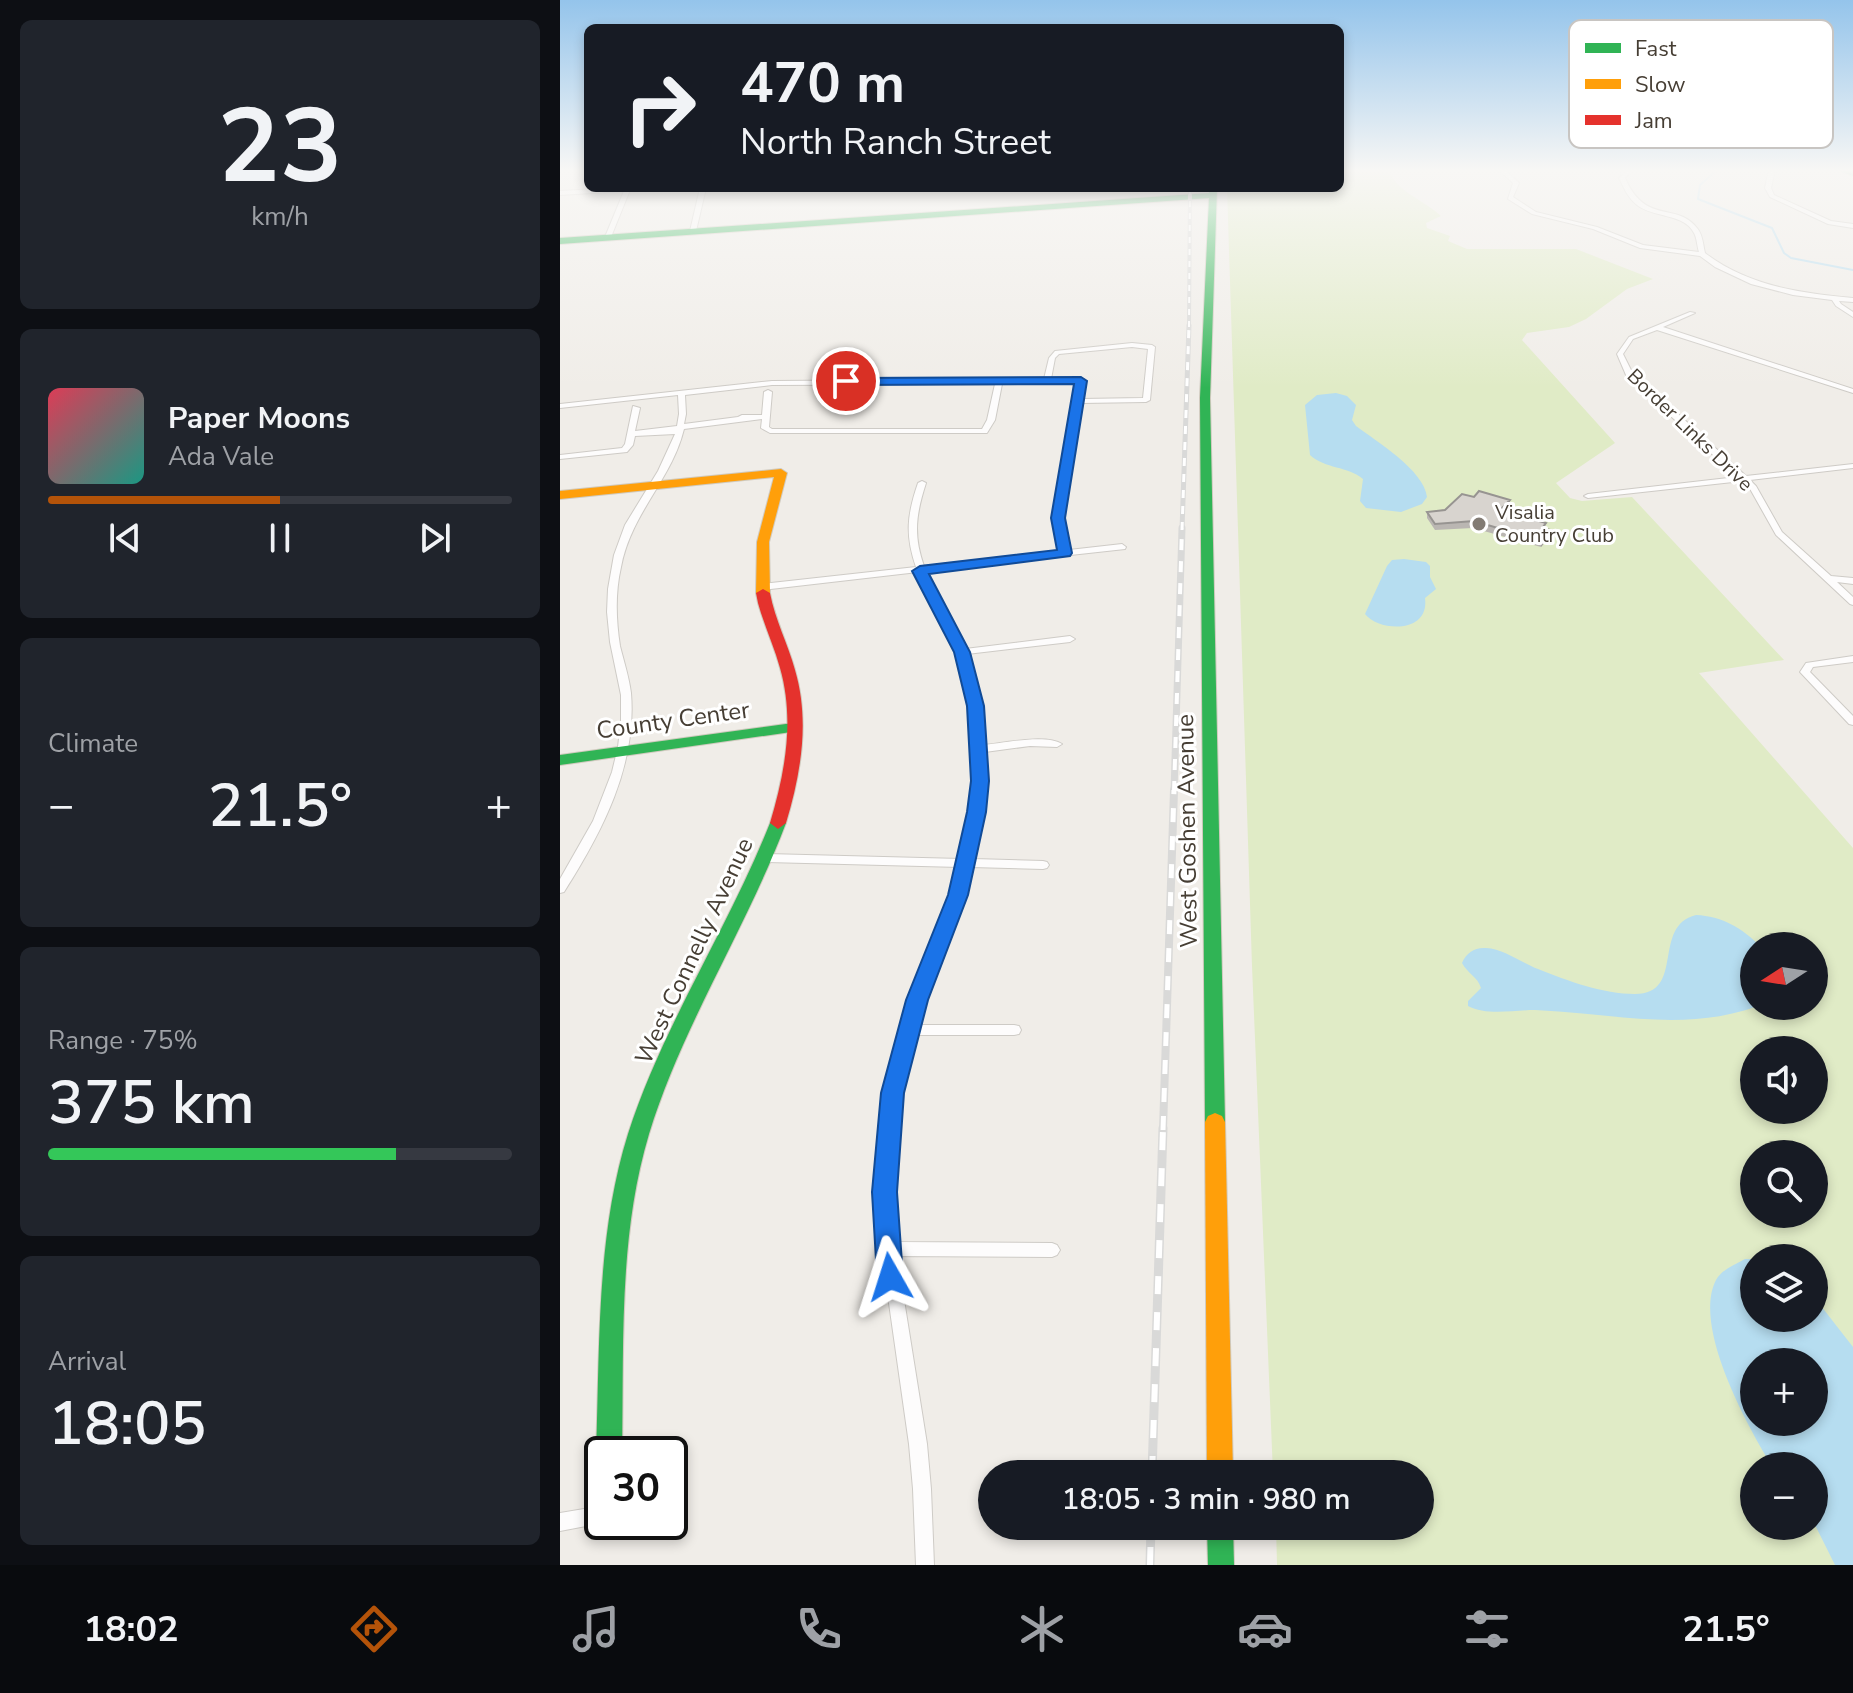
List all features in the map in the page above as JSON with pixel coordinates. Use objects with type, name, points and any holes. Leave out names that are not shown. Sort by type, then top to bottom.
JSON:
[{"type":"street","name":"West Goshen Avenue","points":[[1211,242],[1205,398],[1220,1460]]},
{"type":"street","points":[[1630,242],[1642,247],[1702,254],[1735,276],[1835,299],[1853,300]]},
{"type":"street","points":[[1700,242],[1702,254]]},
{"type":"street","points":[[1835,299],[1838,305],[1853,315]]},
{"type":"street","name":"Border Links Drive","points":[[1692,313],[1631,338],[1620,354],[1623,363],[1629,373],[1752,486],[1779,533],[1853,602]]},
{"type":"street","points":[[1655,326],[1853,391]]},
{"type":"street","points":[[1047,381],[1052,358],[1057,352],[1132,345],[1152,347],[1146,400],[1077,401]]},
{"type":"street","points":[[768,392],[765,428],[770,431],[984,431],[991,420],[999,381]]},
{"type":"street","points":[[560,406],[799,382],[1081,381],[1058,518],[1065,553]]},
{"type":"street","points":[[560,889],[599,821],[614,786],[627,710],[613,632],[613,586],[623,543],[671,453],[680,427],[681,393]]},
{"type":"street","points":[[560,457],[624,450],[636,408]]},
{"type":"street","points":[[631,434],[766,417]]},
{"type":"street","points":[[1588,496],[1853,466]]},
{"type":"street","name":"West Connelly Avenue","points":[[610,1436],[619,1246],[632,1156],[661,1072],[686,1016],[735,928],[767,858],[784,808],[793,764],[792,685],[762,587],[764,523],[781,473],[651,486]]},
{"type":"street","points":[[922,483],[912,519],[911,542],[920,571],[962,652],[975,706],[979,749],[977,812],[966,865],[947,928],[908,1030],[895,1081],[887,1136],[884,1192],[887,1249],[918,1448],[925,1565]]},
{"type":"street","points":[[560,495],[651,486]]},
{"type":"street","points":[[762,587],[1122,547]]},
{"type":"street","points":[[1828,579],[1853,581]]},
{"type":"street","points":[[962,652],[1070,639]]},
{"type":"street","points":[[1853,659],[1809,665],[1805,672],[1853,722]]},
{"type":"street","name":"County Center","points":[[560,760],[793,728]]},
{"type":"street","points":[[979,749],[1030,743],[1057,744]]},
{"type":"street","points":[[767,858],[1043,865]]},
{"type":"street","points":[[908,1030],[1014,1030]]},
{"type":"street","points":[[887,1249],[1052,1250]]},
{"type":"street","points":[[560,1522],[584,1518]]},
{"type":"street","points":[[1220,1540],[1221,1565]]},
{"type":"green space","name":"Visalia Country Club","points":[[1229,242],[1450,242],[1467,249],[1576,249],[1653,279],[1627,289],[1586,319],[1569,327],[1527,333],[1522,340],[1615,443],[1556,483],[1570,498],[1582,501],[1632,497],[1784,660],[1699,673],[1853,848],[1853,1565],[1277,1565],[1276,1540],[1434,1540],[1434,1460],[1272,1460],[1252,966]]},
{"type":"water","points":[[1336,393],[1347,396],[1356,405],[1352,420],[1356,426],[1398,457],[1417,477],[1427,497],[1422,504],[1401,512],[1366,508],[1360,501],[1363,479],[1310,455],[1305,405],[1317,395]]},
{"type":"water","points":[[1392,560],[1426,562],[1436,589],[1425,598],[1420,618],[1412,624],[1381,624],[1365,614],[1387,566]]},
{"type":"water","points":[[1696,915],[1714,918],[1743,932],[1740,932],[1740,1011],[1675,1020],[1535,1010],[1492,1012],[1468,1006],[1468,1001],[1481,988],[1462,963],[1471,951],[1482,948],[1499,951],[1549,974],[1598,989],[1635,994],[1650,991],[1660,983],[1670,945],[1683,922]]},
{"type":"water","points":[[1740,1262],[1740,1332],[1828,1332],[1828,1315],[1853,1347],[1853,1565],[1835,1565],[1822,1540],[1828,1540],[1828,1452],[1764,1452],[1755,1436],[1828,1436],[1828,1348],[1740,1348],[1740,1408],[1726,1376],[1711,1323],[1711,1300],[1716,1280],[1725,1270]]},
{"type":"building","name":"Visalia Country Club","points":[[1479,491],[1510,500],[1500,510],[1546,523],[1542,528],[1551,530],[1542,541],[1474,521],[1435,524],[1427,512],[1445,510],[1462,494],[1474,497]]},
{"type":"waterway","points":[[1779,242],[1784,253],[1791,258],[1853,270]]},
{"type":"railway","points":[[1189,327],[1190,242]]},
{"type":"railway","points":[[1182,530],[1189,325]]},
{"type":"railway","points":[[1174,792],[1182,528]]},
{"type":"railway","points":[[1163,1130],[1174,790]]},
{"type":"railway","points":[[1152,1460],[1163,1128]]},
{"type":"railway","points":[[1150,1565],[1151,1540]]},
{"type":"traffic: fast","points":[[1211,242],[1205,398],[1215,1122]]},
{"type":"traffic: fast","points":[[560,760],[793,728]]},
{"type":"traffic: fast","points":[[610,1436],[616,1251],[621,1210],[639,1133],[670,1054],[746,901],[778,823]]},
{"type":"traffic: fast","points":[[1220,1540],[1221,1565]]},
{"type":"traffic: slow","points":[[560,495],[781,473],[763,542],[763,593]]},
{"type":"traffic: slow","points":[[1215,1122],[1220,1460]]},
{"type":"traffic: jam","points":[[763,593],[788,670],[795,708],[792,766],[778,823]]},
{"type":"place","name":"Visalia Country Club","points":[[1479,524]]},
{"type":"route","points":[[846,381],[1081,381],[1058,518],[1065,553],[920,571],[962,652],[978,727],[980,781],[977,812],[958,895],[917,1000],[893,1093],[884,1192],[890,1277]]}]
